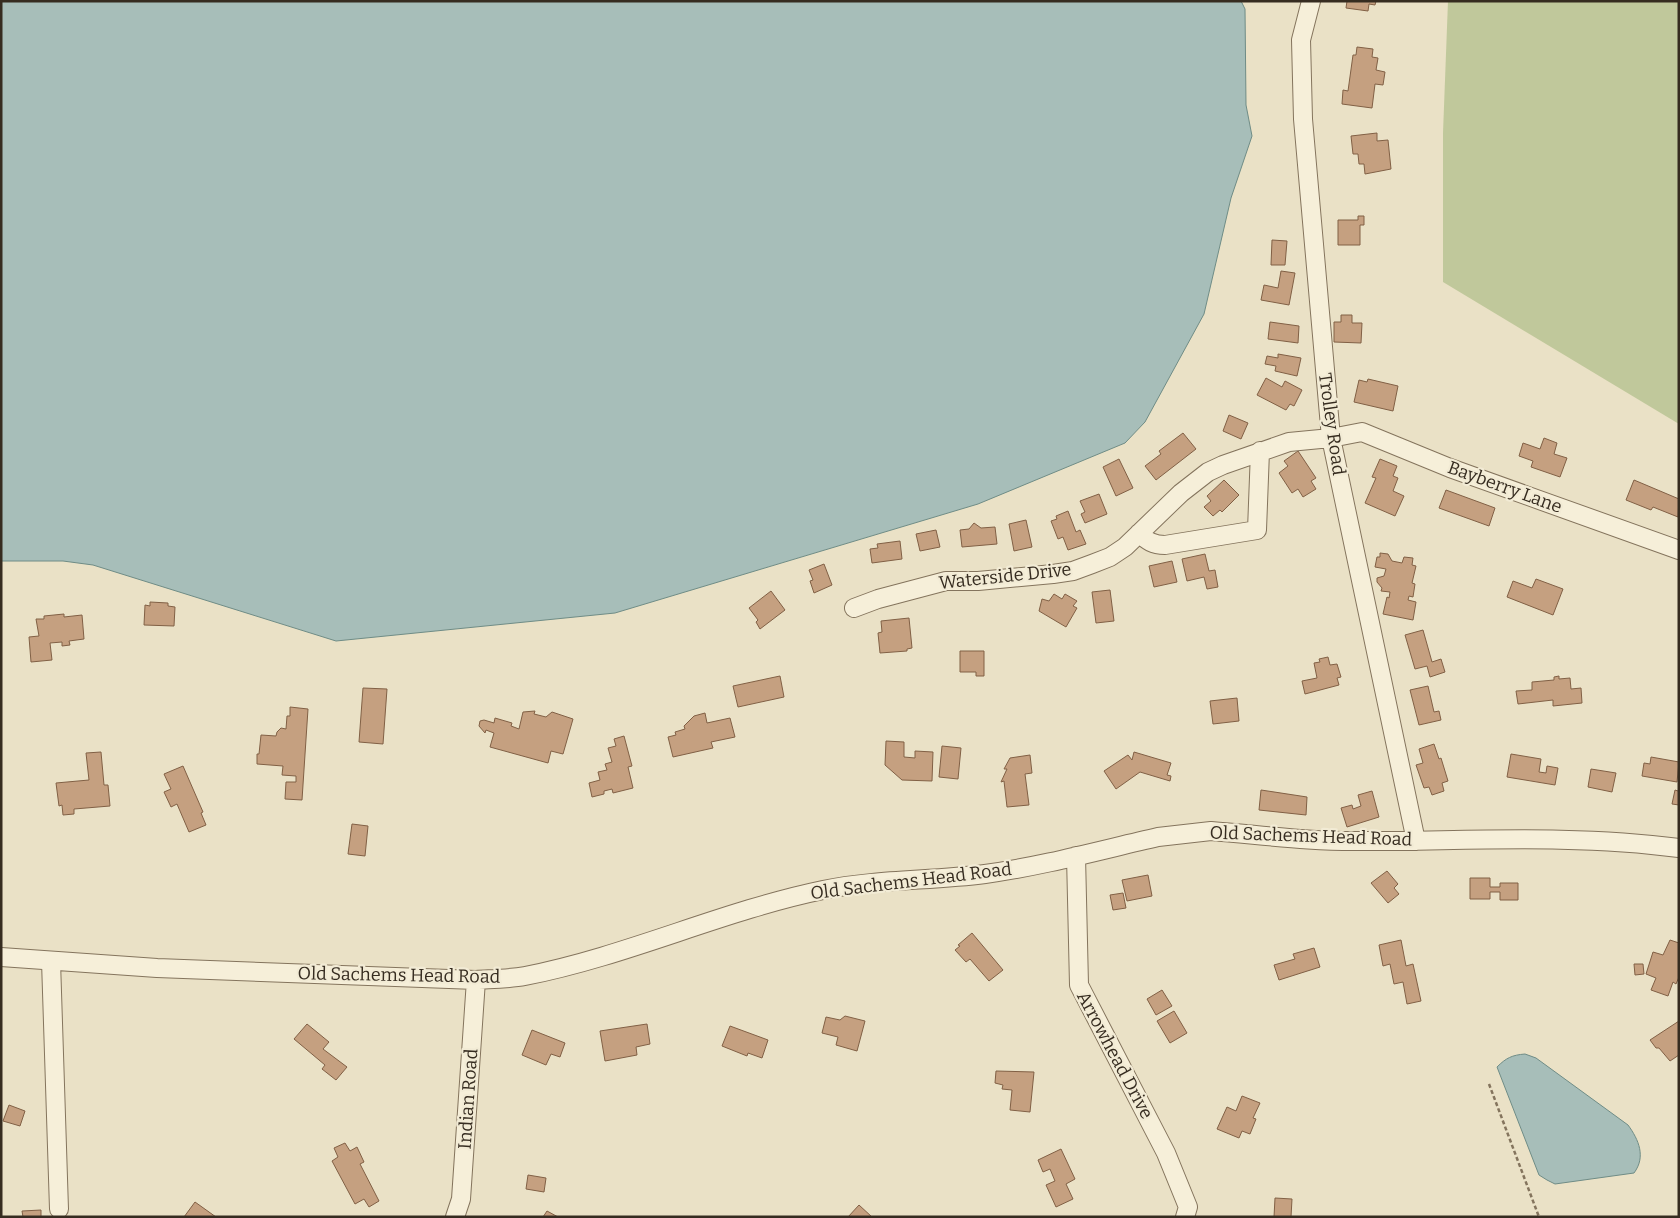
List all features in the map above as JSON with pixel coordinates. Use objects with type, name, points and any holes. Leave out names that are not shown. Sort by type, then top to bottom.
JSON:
[{"type":"street","name":"Trolley Road","points":[[1310,1],[1301,40],[1303,119],[1331,438],[1416,841]]},
{"type":"street","name":"Bayberry Lane","points":[[1331,438],[1362,432],[1450,468],[1679,550]]},
{"type":"street","name":"Waterside Drive","points":[[854,608],[878,599],[946,581],[978,582],[1073,571],[1110,557],[1125,547],[1181,493],[1208,472],[1296,440],[1331,438]]},
{"type":"street","points":[[1139,533],[1147,541],[1156,545],[1165,545],[1257,530],[1260,452]]},
{"type":"street","name":"Old Sachems Head Road","points":[[1,958],[158,968],[476,980],[524,976],[552,970],[823,890],[895,881],[985,874],[1158,837],[1211,831],[1361,842],[1551,839],[1647,844],[1679,848]]},
{"type":"street","name":"Arrowhead Drive","points":[[1076,856],[1079,985],[1166,1153],[1188,1207],[1186,1217]]},
{"type":"street","points":[[51,961],[59,1209]]},
{"type":"street","name":"Indian Road","points":[[454,1217],[461,1199],[476,980]]},
{"type":"path","points":[[1489,1084],[1539,1217]]},
{"type":"green space","points":[[1448,1],[1679,1],[1679,424],[1443,282],[1443,133]]},
{"type":"water","points":[[1,1],[1241,1],[1245,9],[1246,105],[1252,136],[1231,198],[1204,314],[1145,422],[1125,443],[978,504],[615,613],[336,641],[93,565],[63,561],[1,561]]},
{"type":"water","points":[[1525,1054],[1536,1058],[1628,1125],[1640,1149],[1640,1161],[1634,1173],[1555,1184],[1539,1175],[1497,1067],[1510,1057]]},
{"type":"building","points":[[1347,1],[1376,1],[1375,5],[1369,4],[1368,11],[1346,8]]},
{"type":"building","points":[[1357,47],[1373,49],[1372,57],[1378,58],[1376,70],[1385,72],[1383,85],[1375,84],[1372,108],[1342,104],[1343,90],[1348,91],[1353,55],[1356,55]]},
{"type":"building","points":[[1377,133],[1377,141],[1388,140],[1391,169],[1365,174],[1364,164],[1359,164],[1358,154],[1353,154],[1351,136]]},
{"type":"building","points":[[1358,216],[1364,216],[1364,225],[1360,225],[1360,245],[1338,245],[1338,220],[1358,220]]},
{"type":"building","points":[[1272,240],[1287,241],[1285,265],[1271,265]]},
{"type":"building","points":[[1281,271],[1295,273],[1289,305],[1261,300],[1264,285],[1278,288]]},
{"type":"building","points":[[1341,315],[1352,315],[1352,323],[1362,323],[1361,343],[1334,342],[1334,322],[1341,322]]},
{"type":"building","points":[[1270,322],[1299,326],[1298,343],[1268,339]]},
{"type":"building","points":[[1278,354],[1301,358],[1297,376],[1275,371],[1276,366],[1265,364],[1267,356],[1278,358]]},
{"type":"building","points":[[1266,378],[1282,387],[1285,381],[1302,390],[1294,406],[1290,404],[1286,410],[1257,395]]},
{"type":"building","points":[[1368,379],[1398,386],[1393,411],[1354,402],[1359,380],[1367,382]]},
{"type":"building","points":[[1229,415],[1248,423],[1241,439],[1223,431]]},
{"type":"building","points":[[1183,433],[1196,449],[1156,480],[1145,466],[1161,454],[1159,451]]},
{"type":"building","points":[[1544,438],[1557,443],[1554,454],[1567,458],[1560,477],[1531,467],[1533,461],[1519,456],[1523,443],[1540,449]]},
{"type":"building","points":[[1298,451],[1316,478],[1311,481],[1316,489],[1303,497],[1298,489],[1292,493],[1279,473],[1288,466],[1284,461]]},
{"type":"building","points":[[1119,459],[1133,488],[1116,496],[1103,467]]},
{"type":"building","points":[[1380,459],[1397,466],[1393,476],[1398,478],[1393,491],[1404,496],[1395,516],[1365,503],[1376,478],[1372,477]]},
{"type":"building","points":[[1224,480],[1239,495],[1222,512],[1220,510],[1213,516],[1204,507],[1211,501],[1207,496]]},
{"type":"building","points":[[1634,480],[1679,499],[1678,517],[1653,507],[1651,510],[1626,500]]},
{"type":"building","points":[[1446,490],[1495,508],[1489,526],[1439,508]]},
{"type":"building","points":[[1099,494],[1107,514],[1085,523],[1081,514],[1085,512],[1080,501]]},
{"type":"building","points":[[1068,511],[1076,532],[1080,530],[1086,544],[1068,550],[1063,537],[1058,539],[1051,521],[1057,519],[1056,516]]},
{"type":"building","points":[[1026,520],[1032,547],[1014,551],[1009,524]]},
{"type":"building","points":[[974,523],[981,528],[995,527],[997,544],[962,547],[960,530],[969,529]]},
{"type":"building","points":[[936,530],[940,547],[920,551],[916,534]]},
{"type":"building","points":[[900,541],[902,559],[872,563],[870,549],[878,548],[877,544]]},
{"type":"building","points":[[1380,553],[1388,554],[1392,561],[1402,563],[1404,557],[1413,558],[1412,565],[1416,566],[1412,583],[1415,584],[1413,597],[1409,596],[1408,600],[1416,602],[1413,620],[1383,614],[1390,592],[1381,591],[1382,588],[1377,582],[1377,578],[1384,576],[1386,569],[1375,567]]},
{"type":"building","points":[[1205,554],[1209,571],[1215,570],[1218,587],[1207,589],[1204,577],[1187,581],[1182,559]]},
{"type":"building","points":[[1172,561],[1177,582],[1154,587],[1149,566]]},
{"type":"building","points":[[824,564],[832,585],[814,593],[810,581],[813,580],[809,570]]},
{"type":"building","points":[[1536,579],[1563,589],[1553,615],[1507,597],[1513,581],[1532,588]]},
{"type":"building","points":[[1110,590],[1114,621],[1096,623],[1092,592]]},
{"type":"building","points":[[771,591],[785,610],[760,629],[756,622],[758,620],[749,608]]},
{"type":"building","points":[[1054,594],[1062,599],[1065,594],[1077,601],[1073,606],[1077,608],[1066,627],[1039,611],[1042,599],[1049,601]]},
{"type":"building","points":[[150,602],[168,603],[168,606],[175,607],[174,626],[144,625],[145,605],[150,606]]},
{"type":"building","points":[[64,614],[64,617],[82,615],[84,639],[69,641],[70,645],[62,646],[62,642],[50,643],[52,660],[31,662],[29,637],[39,636],[36,619],[44,619],[44,616]]},
{"type":"building","points":[[909,618],[912,648],[907,649],[907,651],[880,653],[878,633],[882,632],[881,621]]},
{"type":"building","points":[[1423,630],[1432,662],[1441,659],[1445,672],[1430,677],[1427,666],[1415,669],[1405,635]]},
{"type":"building","points":[[960,651],[984,651],[984,676],[976,676],[976,672],[960,672]]},
{"type":"building","points":[[1328,657],[1330,665],[1337,664],[1341,677],[1337,678],[1339,685],[1305,694],[1302,681],[1317,678],[1314,663],[1320,662],[1319,659]]},
{"type":"building","points":[[780,676],[784,697],[738,707],[733,686]]},
{"type":"building","points":[[1559,676],[1559,679],[1570,678],[1571,689],[1581,688],[1582,703],[1553,706],[1553,700],[1518,704],[1516,691],[1532,690],[1532,682],[1554,680],[1554,677]]},
{"type":"building","points":[[1428,686],[1434,712],[1439,711],[1441,720],[1419,725],[1410,690]]},
{"type":"building","points":[[363,688],[387,689],[383,744],[359,742]]},
{"type":"building","points":[[1237,698],[1239,721],[1213,724],[1210,701]]},
{"type":"building","points":[[290,707],[308,709],[302,800],[285,799],[286,782],[296,782],[296,776],[282,775],[283,766],[257,764],[261,735],[276,736],[281,728],[286,729],[287,716],[290,716]]},
{"type":"building","points":[[535,711],[534,714],[546,717],[552,712],[573,719],[563,754],[551,751],[548,763],[490,747],[494,733],[486,730],[485,733],[479,726],[480,721],[484,720],[494,723],[495,718],[512,723],[511,726],[519,729],[523,712]]},
{"type":"building","points":[[705,713],[707,723],[730,718],[735,737],[711,742],[713,748],[673,757],[668,737],[676,735],[675,732],[685,729],[684,726],[694,716]]},
{"type":"building","points":[[624,736],[632,766],[628,767],[633,788],[613,793],[612,789],[604,791],[604,794],[592,797],[589,783],[600,780],[598,772],[607,770],[605,764],[612,762],[608,748],[616,746],[614,739]]},
{"type":"building","points":[[886,741],[904,742],[904,757],[915,758],[915,751],[933,752],[932,781],[902,780],[885,765]]},
{"type":"building","points":[[1434,744],[1439,759],[1441,758],[1448,781],[1442,783],[1444,791],[1432,795],[1429,787],[1424,788],[1416,765],[1423,763],[1419,749]]},
{"type":"building","points":[[942,746],[961,748],[958,779],[939,777]]},
{"type":"building","points":[[101,752],[104,785],[108,785],[110,806],[74,809],[74,814],[63,815],[62,805],[59,806],[56,783],[89,780],[86,753]]},
{"type":"building","points":[[1134,752],[1171,763],[1167,775],[1171,776],[1170,781],[1140,772],[1116,789],[1104,771],[1128,755],[1132,760]]},
{"type":"building","points":[[1511,754],[1541,759],[1539,772],[1546,773],[1547,766],[1558,768],[1555,785],[1507,777]]},
{"type":"building","points":[[1030,755],[1032,773],[1025,774],[1029,805],[1007,807],[1004,781],[1001,782],[1007,769],[1004,769],[1010,758]]},
{"type":"building","points":[[1651,757],[1679,762],[1677,782],[1642,776],[1644,763],[1650,764]]},
{"type":"building","points":[[183,766],[203,812],[201,813],[206,825],[189,832],[177,804],[171,807],[164,792],[171,789],[164,774]]},
{"type":"building","points":[[1591,769],[1616,773],[1612,792],[1588,787]]},
{"type":"building","points":[[1679,788],[1679,805],[1672,804],[1675,790],[1678,791]]},
{"type":"building","points":[[1261,790],[1307,797],[1306,815],[1259,810]]},
{"type":"building","points":[[1372,791],[1379,817],[1347,827],[1341,808],[1352,805],[1353,809],[1361,806],[1358,795]]},
{"type":"building","points":[[352,824],[368,826],[365,856],[348,854]]},
{"type":"building","points":[[1387,871],[1398,884],[1394,888],[1399,894],[1388,903],[1371,883]]},
{"type":"building","points":[[1148,875],[1152,896],[1127,901],[1122,880]]},
{"type":"building","points":[[1470,878],[1490,878],[1490,887],[1500,887],[1500,883],[1518,883],[1518,900],[1500,900],[1500,892],[1490,892],[1490,899],[1470,899]]},
{"type":"building","points":[[1123,893],[1126,908],[1113,910],[1110,895]]},
{"type":"building","points":[[972,933],[1003,970],[989,981],[970,959],[966,962],[955,950]]},
{"type":"building","points":[[1401,940],[1406,966],[1413,964],[1421,1001],[1407,1004],[1403,982],[1394,984],[1390,964],[1383,966],[1379,945]]},
{"type":"building","points":[[1670,940],[1679,943],[1679,977],[1676,984],[1673,982],[1668,996],[1651,990],[1656,978],[1646,974],[1653,952],[1663,955]]},
{"type":"building","points":[[1314,948],[1320,967],[1279,980],[1274,965],[1295,959],[1293,954]]},
{"type":"building","points":[[1634,964],[1643,964],[1644,974],[1635,975]]},
{"type":"building","points":[[1162,990],[1172,1006],[1156,1015],[1147,999]]},
{"type":"building","points":[[1174,1011],[1187,1033],[1170,1043],[1157,1021]]},
{"type":"building","points":[[845,1016],[865,1021],[857,1051],[836,1045],[838,1037],[822,1033],[826,1017],[840,1020]]},
{"type":"building","points":[[1679,1021],[1679,1055],[1670,1061],[1650,1040]]},
{"type":"building","points":[[307,1024],[329,1042],[323,1049],[347,1067],[336,1080],[322,1069],[325,1065],[294,1039]]},
{"type":"building","points":[[647,1024],[650,1044],[636,1047],[637,1055],[605,1061],[600,1031]]},
{"type":"building","points":[[730,1026],[768,1040],[762,1058],[748,1053],[747,1056],[722,1046]]},
{"type":"building","points":[[532,1030],[565,1043],[560,1057],[551,1054],[546,1065],[522,1055]]},
{"type":"building","points":[[996,1071],[1034,1072],[1030,1112],[1010,1110],[1012,1090],[1002,1089],[1003,1085],[995,1083]]},
{"type":"building","points":[[1242,1096],[1260,1103],[1253,1118],[1256,1119],[1250,1134],[1242,1131],[1239,1138],[1217,1129],[1227,1107],[1236,1111]]},
{"type":"building","points":[[9,1105],[25,1111],[20,1126],[3,1121]]},
{"type":"building","points":[[345,1143],[350,1151],[357,1147],[364,1162],[360,1164],[379,1201],[369,1207],[364,1199],[355,1204],[332,1161],[338,1157],[334,1148]]},
{"type":"building","points":[[1061,1149],[1075,1179],[1066,1184],[1073,1199],[1056,1207],[1046,1185],[1055,1181],[1050,1169],[1043,1172],[1038,1160]]},
{"type":"building","points":[[528,1175],[546,1178],[544,1192],[526,1189]]},
{"type":"building","points":[[1275,1198],[1292,1199],[1291,1217],[1274,1217]]},
{"type":"building","points":[[195,1202],[216,1217],[184,1217]]},
{"type":"building","points":[[859,1205],[872,1217],[848,1217]]},
{"type":"building","points":[[41,1210],[41,1217],[23,1217],[22,1211]]},
{"type":"building","points":[[547,1211],[558,1217],[543,1217]]}]
